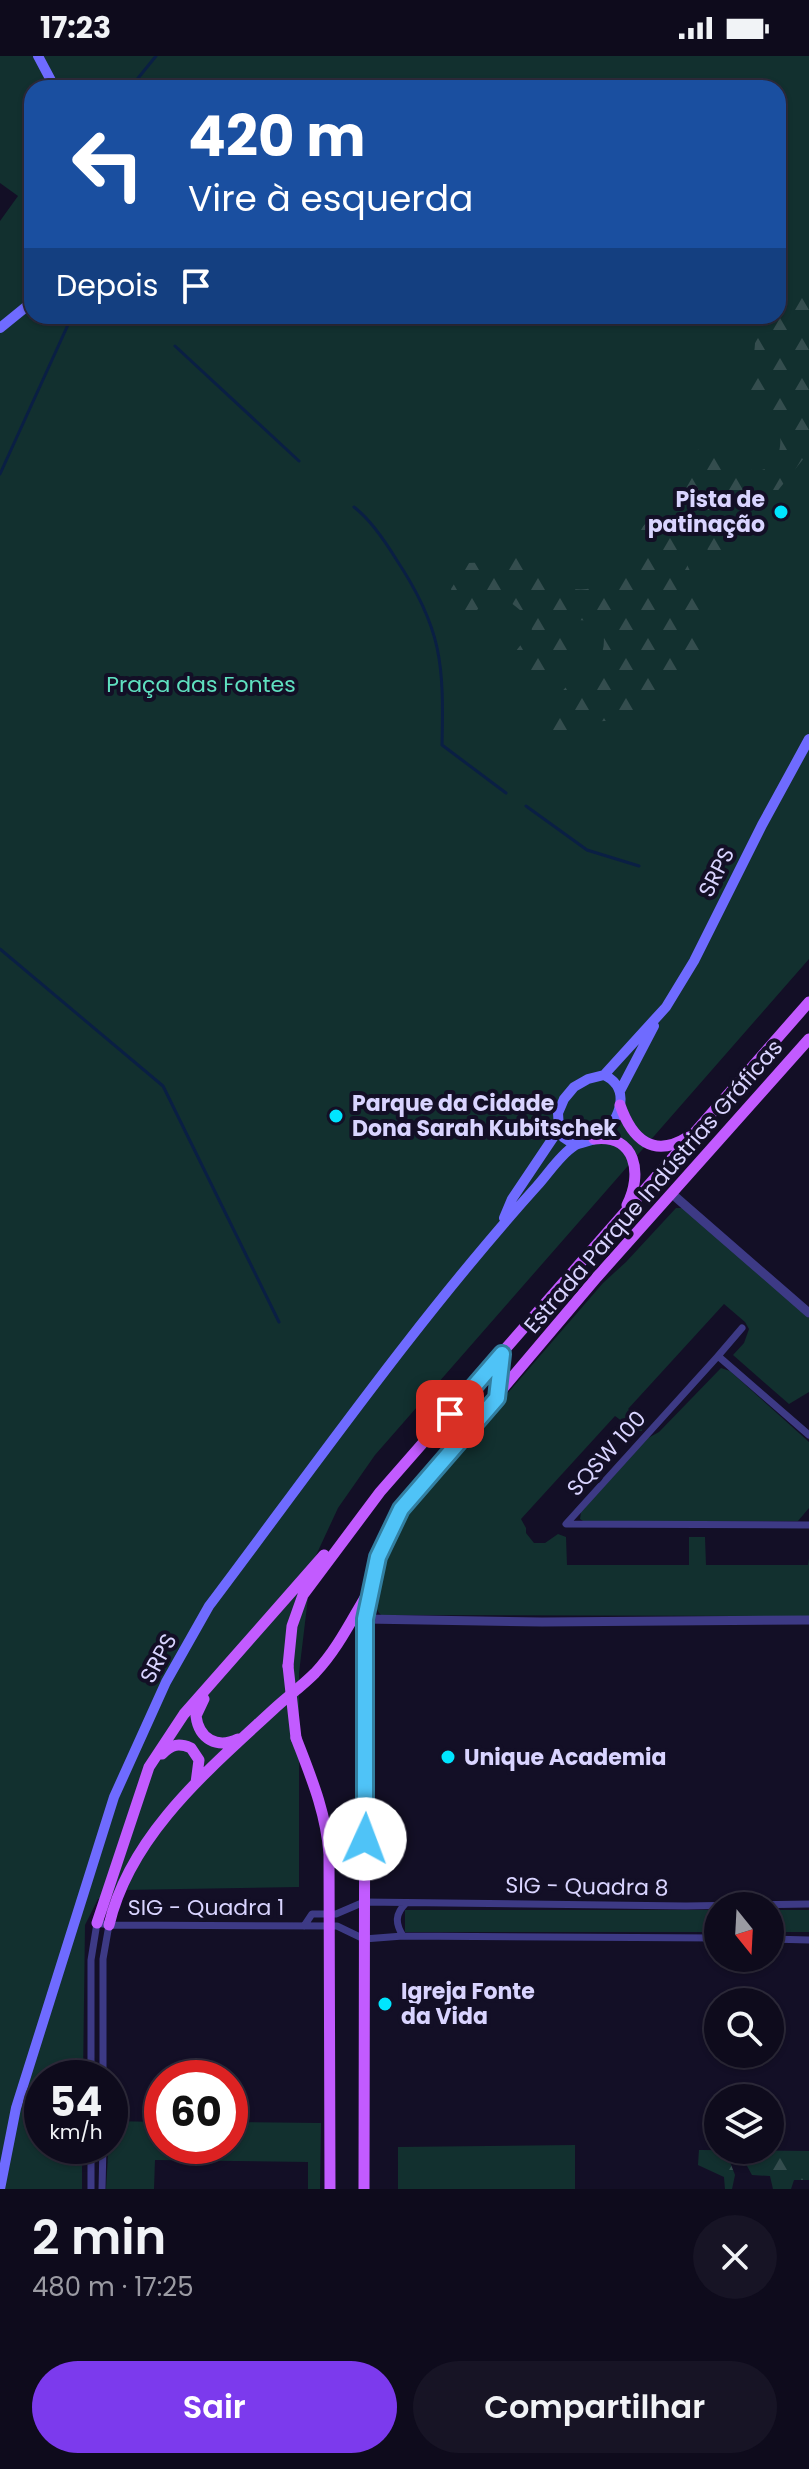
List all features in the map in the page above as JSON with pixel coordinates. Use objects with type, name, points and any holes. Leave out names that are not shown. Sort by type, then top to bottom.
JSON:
[{"type":"main road","points":[[38,56],[51,80]]},
{"type":"main road","points":[[0,328],[24,308]]},
{"type":"main road","name":"SRPS","points":[[620,1105],[620,1091],[647,1044],[656,1021],[694,961],[809,739]]},
{"type":"main road","name":"Estrada Parque Indústrias Gráficas","points":[[330,2189],[332,1922],[327,1827],[296,1738],[288,1666],[292,1626],[303,1595],[380,1492],[809,1002]]},
{"type":"main road","name":"SRPS","points":[[502,1223],[512,1199],[559,1129],[558,1113],[564,1099],[574,1087],[604,1075],[656,1021]]},
{"type":"main road","name":"Estrada Parque Indústrias Gráficas","points":[[364,2189],[365,1619],[369,1591],[386,1537],[401,1509],[597,1277],[809,1039]]},
{"type":"main road","points":[[604,1075],[615,1082],[620,1091]]},
{"type":"main road","points":[[620,1105],[637,1137],[651,1145],[676,1144],[701,1126]]},
{"type":"main road","points":[[594,1139],[614,1122],[620,1105]]},
{"type":"main road","points":[[559,1129],[563,1137],[575,1145]]},
{"type":"main road","points":[[594,1139],[613,1139],[622,1144],[635,1163],[636,1179],[632,1196],[621,1218]]},
{"type":"main road","name":"SRPS","points":[[0,2189],[16,2108],[114,1797],[171,1673],[209,1606],[502,1223],[575,1145],[594,1139]]},
{"type":"main road","points":[[497,1398],[502,1354]]},
{"type":"main road","points":[[103,1924],[149,1767],[184,1714],[380,1492]]},
{"type":"main road","points":[[103,1924],[126,1874],[164,1819],[247,1735],[319,1669],[369,1591]]},
{"type":"main road","points":[[225,1669],[198,1707],[197,1724],[204,1735],[217,1744],[228,1744],[247,1735]]},
{"type":"main road","points":[[149,1767],[169,1747],[177,1744],[191,1748],[197,1754],[200,1768],[194,1787]]},
{"type":"street","points":[[671,1193],[809,1313]]},
{"type":"street","points":[[742,1328],[718,1356],[809,1435]]},
{"type":"street","name":"SQSW 100","points":[[718,1356],[566,1524],[806,1525],[809,1518]]},
{"type":"street","points":[[365,1619],[542,1622],[809,1620]]},
{"type":"street","points":[[364,1902],[336,1914],[332,1922],[364,1939],[403,1936],[704,1938]]},
{"type":"street","name":"SIG - Quadra 8","points":[[364,1902],[809,1904]]},
{"type":"street","points":[[403,1936],[396,1920],[406,1903]]},
{"type":"street","name":"SIG - Quadra 1","points":[[103,1924],[304,1926],[332,1922]]},
{"type":"street","name":"SIG - Quadra 1","points":[[91,2060],[91,1960],[103,1924]]},
{"type":"street","name":"SIG - Quadra 1","points":[[103,1924],[103,2060]]},
{"type":"street","points":[[784,1939],[809,1940]]},
{"type":"street","points":[[91,2164],[91,2189]]},
{"type":"street","points":[[102,2189],[103,2164]]},
{"type":"green space","name":"Parque da Cidade Dona Sarah Kubitschek","points":[[0,56],[809,56],[809,959],[375,1455],[338,1508],[312,1564],[299,1673],[299,1887],[122,1890],[98,1899],[85,1925],[83,2060],[24,2060],[24,2164],[82,2164],[82,2189],[0,2189],[0,221],[18,196],[0,183]]},
{"type":"green space","points":[[786,289],[809,293],[809,452],[754,520],[752,529],[725,563],[716,563],[684,513],[678,491],[687,452],[708,448],[752,470],[769,467],[778,455],[780,438],[776,422],[750,396],[755,324],[786,324]]},
{"type":"green space","points":[[662,513],[703,608],[703,647],[697,665],[674,694],[642,714],[624,720],[593,722],[578,732],[554,738],[549,725],[551,711],[567,686],[598,662],[604,643],[600,625],[594,621],[577,620],[570,626],[571,641],[563,664],[531,675],[510,676],[512,658],[532,632],[530,618],[510,602],[486,596],[474,615],[459,617],[451,589],[467,563],[495,562],[506,550],[521,551],[542,575],[556,583],[584,589],[598,586],[612,579],[624,566],[640,530]]},
{"type":"green space","points":[[676,1208],[690,1214],[809,1318],[809,1392],[789,1404],[733,1355],[744,1343],[749,1329],[724,1304],[628,1409],[643,1423],[642,1431],[634,1430],[615,1416],[521,1519],[534,1543],[545,1543],[558,1534],[566,1537],[567,1565],[689,1565],[689,1537],[705,1537],[706,1565],[808,1565],[809,1558],[809,1616],[381,1615],[376,1605],[380,1576],[415,1500],[603,1283]]},
{"type":"green space","points":[[721,1368],[730,1371],[809,1442],[809,1508],[798,1521],[580,1519],[581,1512],[648,1438],[659,1432]]},
{"type":"green space","points":[[405,1910],[704,1910],[704,1932],[405,1932]]},
{"type":"green space","points":[[784,1910],[809,1910],[809,1932],[784,1932]]},
{"type":"green space","points":[[128,2121],[144,2122],[144,2164],[155,2164],[154,2189],[106,2189],[107,2164],[128,2164]]},
{"type":"green space","points":[[248,2122],[321,2123],[320,2189],[308,2189],[308,2162],[248,2161]]},
{"type":"green space","points":[[575,2145],[575,2189],[398,2189],[398,2147]]},
{"type":"green space","points":[[699,2150],[704,2150],[704,2164],[731,2164],[735,2175],[732,2189],[725,2189],[724,2177],[698,2165]]},
{"type":"green space","points":[[784,2151],[809,2151],[809,2180],[794,2180],[791,2189],[773,2189],[770,2176],[752,2175],[746,2164],[784,2164]]},
{"type":"waterway","points":[[136,80],[156,56]]},
{"type":"waterway","points":[[0,474],[68,324]]},
{"type":"waterway","points":[[175,346],[299,461]]},
{"type":"waterway","points":[[354,507],[372,524],[392,552],[423,606],[431,627],[440,669],[442,745],[506,793]]},
{"type":"waterway","points":[[526,806],[587,850],[639,866]]},
{"type":"waterway","points":[[0,949],[163,1086],[279,1322]]},
{"type":"place","name":"Pista de patinação","points":[[781,512]]},
{"type":"place","name":"Parque da Cidade Dona Sarah Kubitschek","points":[[336,1116]]},
{"type":"place","name":"Unique Academia","points":[[448,1757]]},
{"type":"place","name":"Igreja Fonte da Vida","points":[[385,2004]]},
{"type":"route","points":[[365,1839],[365,1619],[378,1557],[401,1509],[497,1398],[502,1354],[450,1414]]},
{"type":"park label","name":"Praça das Fontes","points":[[201,684]]}]
